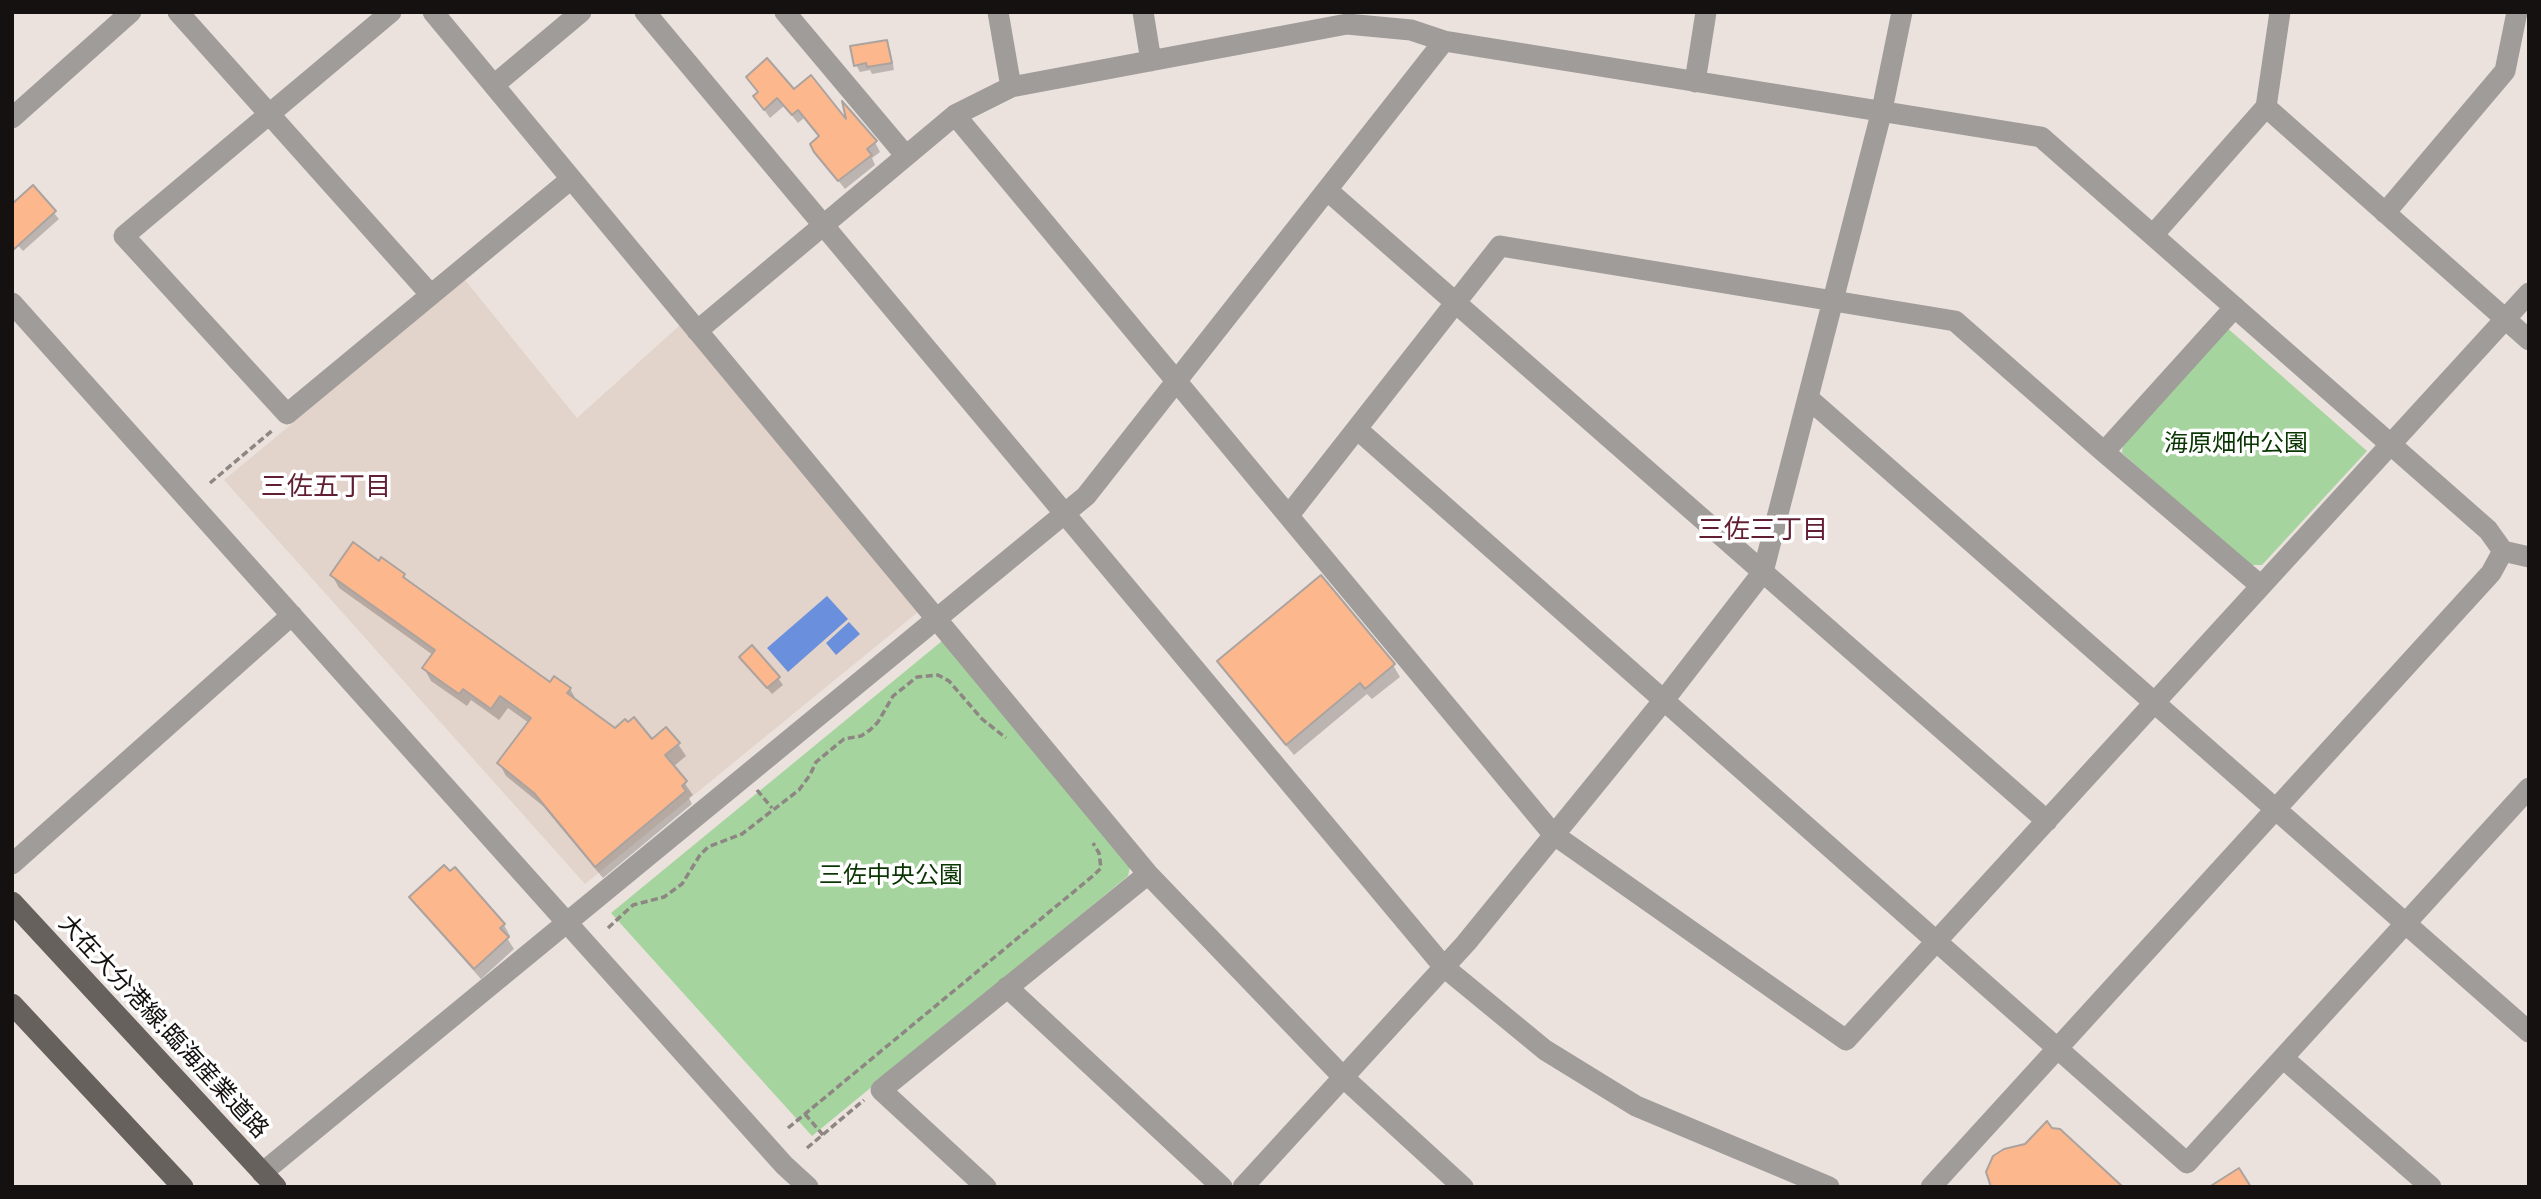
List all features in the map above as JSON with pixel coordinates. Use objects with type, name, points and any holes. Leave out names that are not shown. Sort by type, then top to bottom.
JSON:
[{"type":"main road","name":"大在大分港線;臨海産業道路","points":[[14,908],[269,1180]]},
{"type":"main road","points":[[12,1004],[183,1187]]},
{"type":"street","points":[[12,118],[131,12]]},
{"type":"street","points":[[178,12],[431,295]]},
{"type":"street","points":[[391,12],[124,236],[287,414],[571,179]]},
{"type":"street","points":[[433,12],[1148,873],[1343,1077],[1463,1187]]},
{"type":"street","points":[[494,85],[581,12]]},
{"type":"street","points":[[645,12],[1444,967],[1545,1049],[1636,1107],[1829,1187]]},
{"type":"street","points":[[785,12],[906,156]]},
{"type":"street","points":[[998,12],[1011,87]]},
{"type":"street","points":[[1143,12],[1151,61]]},
{"type":"street","points":[[1695,82],[1706,12]]},
{"type":"street","points":[[1243,1187],[1444,967],[1664,700],[1763,572],[1882,110],[1902,12]]},
{"type":"street","points":[[2153,235],[2266,107],[2280,12]]},
{"type":"street","points":[[2385,213],[2505,71],[2516,12]]},
{"type":"street","points":[[698,331],[955,115],[1011,87],[1151,61],[1348,18],[1411,30],[1444,41],[2041,137],[2488,530],[2503,551],[2529,557]]},
{"type":"street","points":[[269,1180],[567,922],[1086,496],[1444,41]]},
{"type":"street","points":[[2266,107],[2529,340]]},
{"type":"street","points":[[955,115],[1553,834],[1846,1040],[2529,293]]},
{"type":"street","points":[[1327,190],[2047,821]]},
{"type":"street","points":[[1289,515],[1500,246],[1955,321],[2261,586]]},
{"type":"street","points":[[12,303],[784,1165],[808,1187]]},
{"type":"street","points":[[2104,452],[2235,307]]},
{"type":"street","points":[[1808,398],[2529,1032]]},
{"type":"street","points":[[1357,429],[2187,1163],[2529,789]]},
{"type":"street","points":[[1931,1187],[2491,573],[2503,551]]},
{"type":"street","points":[[12,864],[292,615]]},
{"type":"street","points":[[986,1187],[881,1090],[1148,873]]},
{"type":"street","points":[[1007,987],[1222,1187]]},
{"type":"street","points":[[2283,1058],[2431,1187]]},
{"type":"path","points":[[210,483],[280,424],[287,414]]},
{"type":"path","points":[[608,928],[633,905],[670,894],[682,884],[700,855],[709,847],[742,834],[799,790],[816,762],[844,739],[861,736],[870,730],[878,722],[893,696],[918,677],[925,674],[938,675],[949,681],[982,719],[1011,743]]},
{"type":"path","points":[[756,789],[773,809]]},
{"type":"path","points":[[788,1128],[1094,875],[1101,868],[1100,853],[1092,842]]},
{"type":"path","points":[[807,1148],[870,1095],[881,1090]]},
{"type":"path","points":[[805,1114],[823,1135]]},
{"type":"shaded area","points":[[465,280],[577,418],[680,325],[918,612],[585,884],[224,480]]},
{"type":"green space","name":"海原畑仲公園","points":[[2225,326],[2367,451],[2262,565],[2249,565],[2122,453],[2123,445]]},
{"type":"green space","name":"三佐中央公園","points":[[942,641],[1130,867],[1128,876],[812,1136],[611,913]]},
{"type":"water","points":[[827,596],[848,619],[788,672],[767,648]]},
{"type":"water","points":[[849,622],[860,634],[836,655],[826,643]]},
{"type":"building","points":[[887,40],[892,63],[854,66],[850,46]]},
{"type":"building","points":[[767,58],[794,89],[811,75],[846,119],[842,101],[877,141],[867,149],[872,155],[838,181],[814,152],[810,144],[819,136],[798,110],[792,115],[777,98],[764,110],[753,96],[758,92],[746,77]]},
{"type":"building","points":[[33,185],[56,211],[12,251],[12,204]]},
{"type":"building","points":[[353,542],[379,561],[381,557],[405,574],[403,577],[550,682],[554,676],[571,688],[567,693],[615,728],[625,719],[628,722],[634,717],[652,739],[666,727],[680,743],[665,755],[687,781],[682,786],[686,791],[595,867],[534,793],[497,763],[531,718],[500,696],[491,709],[463,689],[459,694],[422,668],[435,650],[330,575]]},
{"type":"building","points":[[1321,575],[1395,664],[1365,689],[1360,683],[1286,745],[1217,661]]},
{"type":"building","points":[[752,645],[780,677],[767,688],[739,657]]},
{"type":"building","points":[[444,865],[450,871],[455,867],[505,924],[500,928],[509,937],[474,969],[409,897]]},
{"type":"building","points":[[2047,1121],[2052,1128],[2060,1129],[2123,1187],[1991,1187],[1986,1172],[1993,1156],[2004,1149],[2025,1144]]},
{"type":"building","points":[[2239,1168],[2251,1187],[2209,1187]]},
{"type":"district","name":"三佐五丁目","points":[[326,488]]},
{"type":"district","name":"三佐三丁目","points":[[1763,531]]}]
